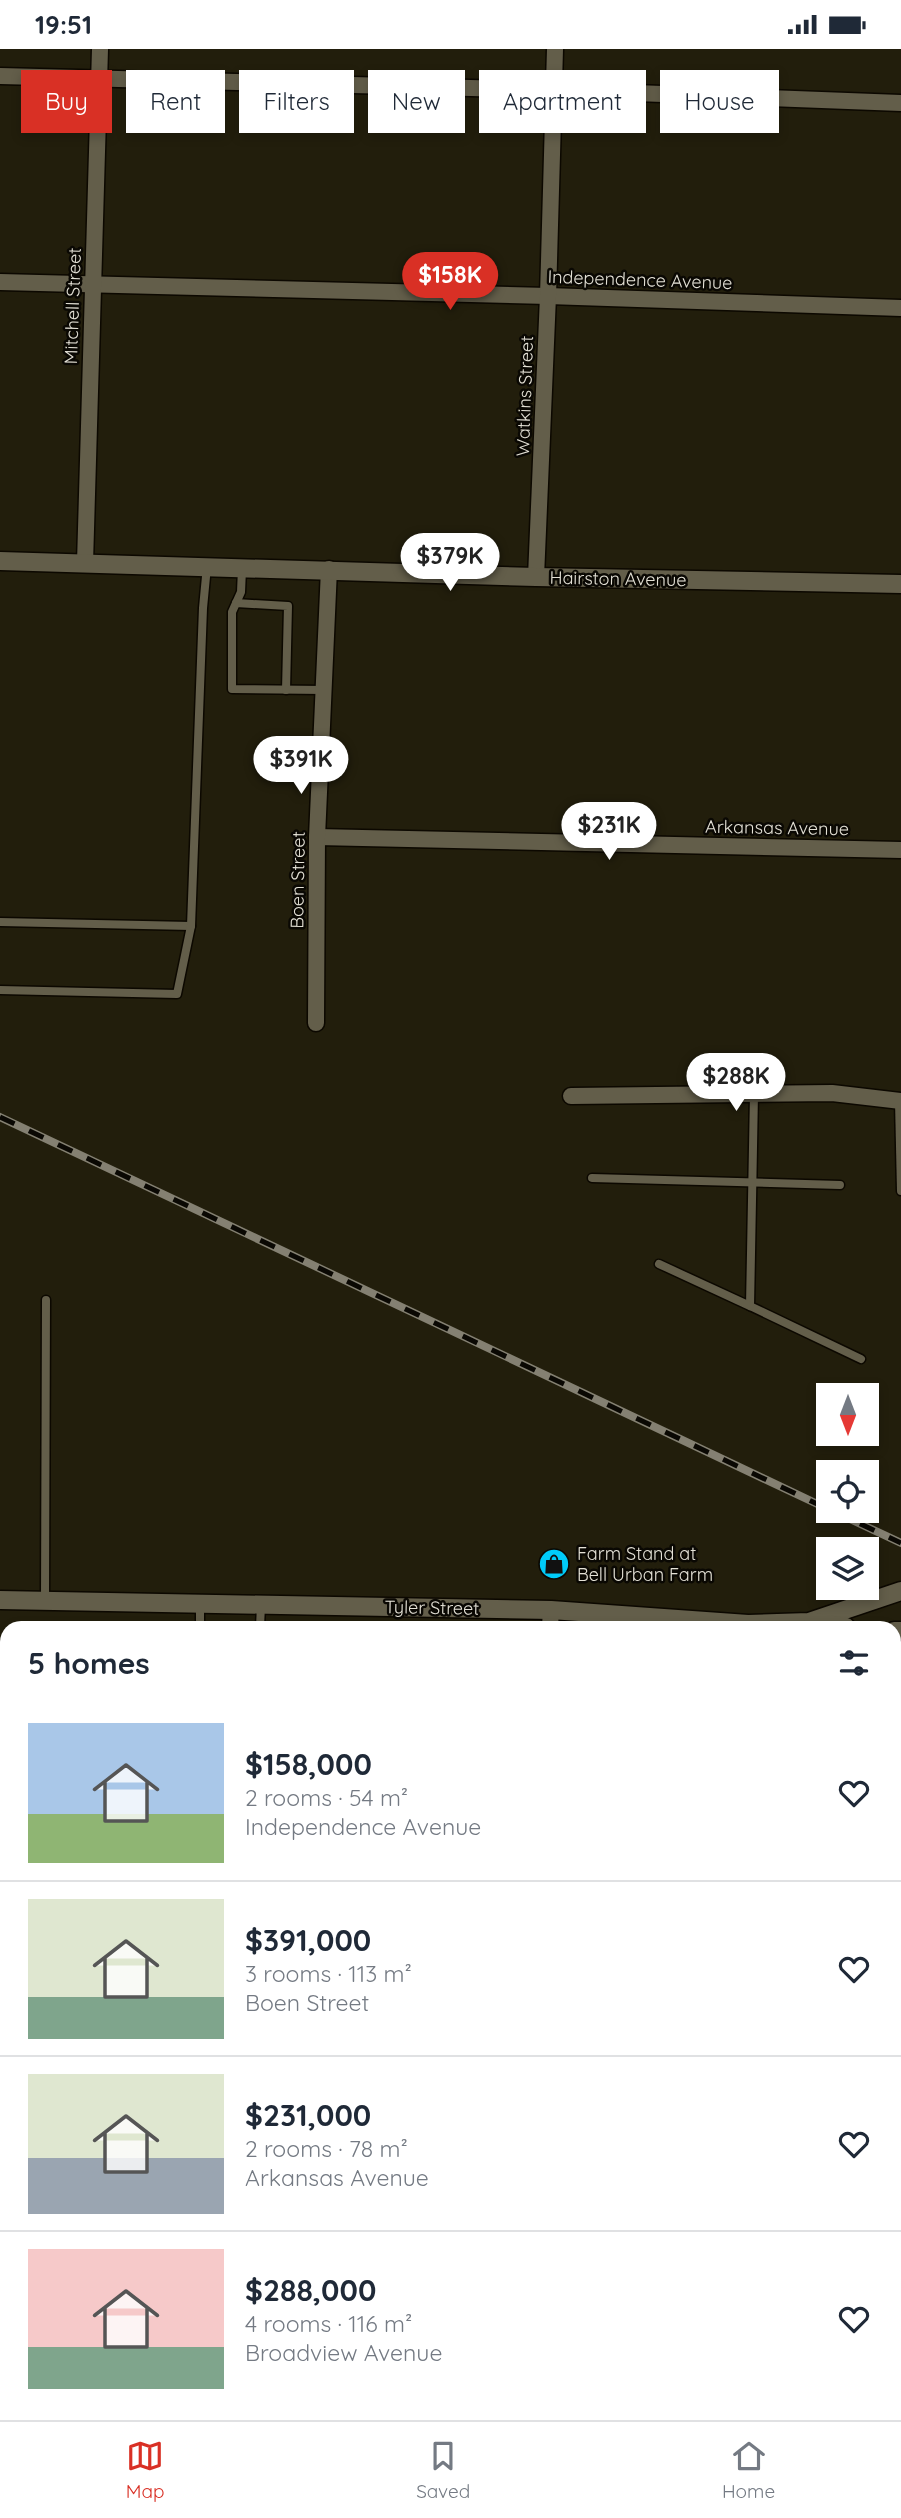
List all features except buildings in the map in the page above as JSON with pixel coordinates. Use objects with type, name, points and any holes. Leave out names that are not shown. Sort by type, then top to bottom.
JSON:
[{"type":"street","name":"Mitchell Street","points":[[99,70],[100,49]]},
{"type":"street","name":"Watkins Street","points":[[554,70],[555,49]]},
{"type":"street","points":[[0,76],[21,77]]},
{"type":"street","points":[[112,79],[479,88]]},
{"type":"street","points":[[646,93],[901,103]]},
{"type":"street","name":"Mitchell Street","points":[[85,563],[97,133]]},
{"type":"street","name":"Watkins Street","points":[[536,577],[553,133]]},
{"type":"street","name":"Independence Avenue","points":[[0,282],[901,308]]},
{"type":"street","name":"Hairston Avenue","points":[[0,561],[901,585]]},
{"type":"street","name":"Boen Street","points":[[316,1023],[317,837],[329,569]]},
{"type":"street","name":"Arkansas Avenue","points":[[317,837],[901,850]]},
{"type":"street","points":[[571,1096],[832,1093],[900,1101]]},
{"type":"street","name":"Tyler Street","points":[[812,1621],[901,1591]]},
{"type":"street","name":"Tyler Street","points":[[0,1600],[261,1605],[607,1621]]},
{"type":"lane","points":[[0,990],[177,994],[191,926],[203,608],[207,566]]},
{"type":"lane","points":[[243,567],[241,592],[232,612],[232,689],[324,690]]},
{"type":"lane","points":[[236,603],[288,606],[286,690]]},
{"type":"lane","points":[[0,922],[191,926]]},
{"type":"lane","points":[[750,1306],[754,1094]]},
{"type":"lane","points":[[900,1101],[901,1191]]},
{"type":"lane","points":[[592,1178],[840,1185]]},
{"type":"lane","points":[[659,1264],[861,1359]]},
{"type":"lane","points":[[45,1601],[46,1300]]},
{"type":"lane","points":[[200,1604],[200,1621]]},
{"type":"lane","points":[[260,1621],[261,1605]]},
{"type":"railway","points":[[0,1117],[816,1503]]},
{"type":"railway","points":[[859,1523],[901,1543]]},
{"type":"place","name":"Farm Stand at Bell Urban Farm","points":[[554,1564]]}]
